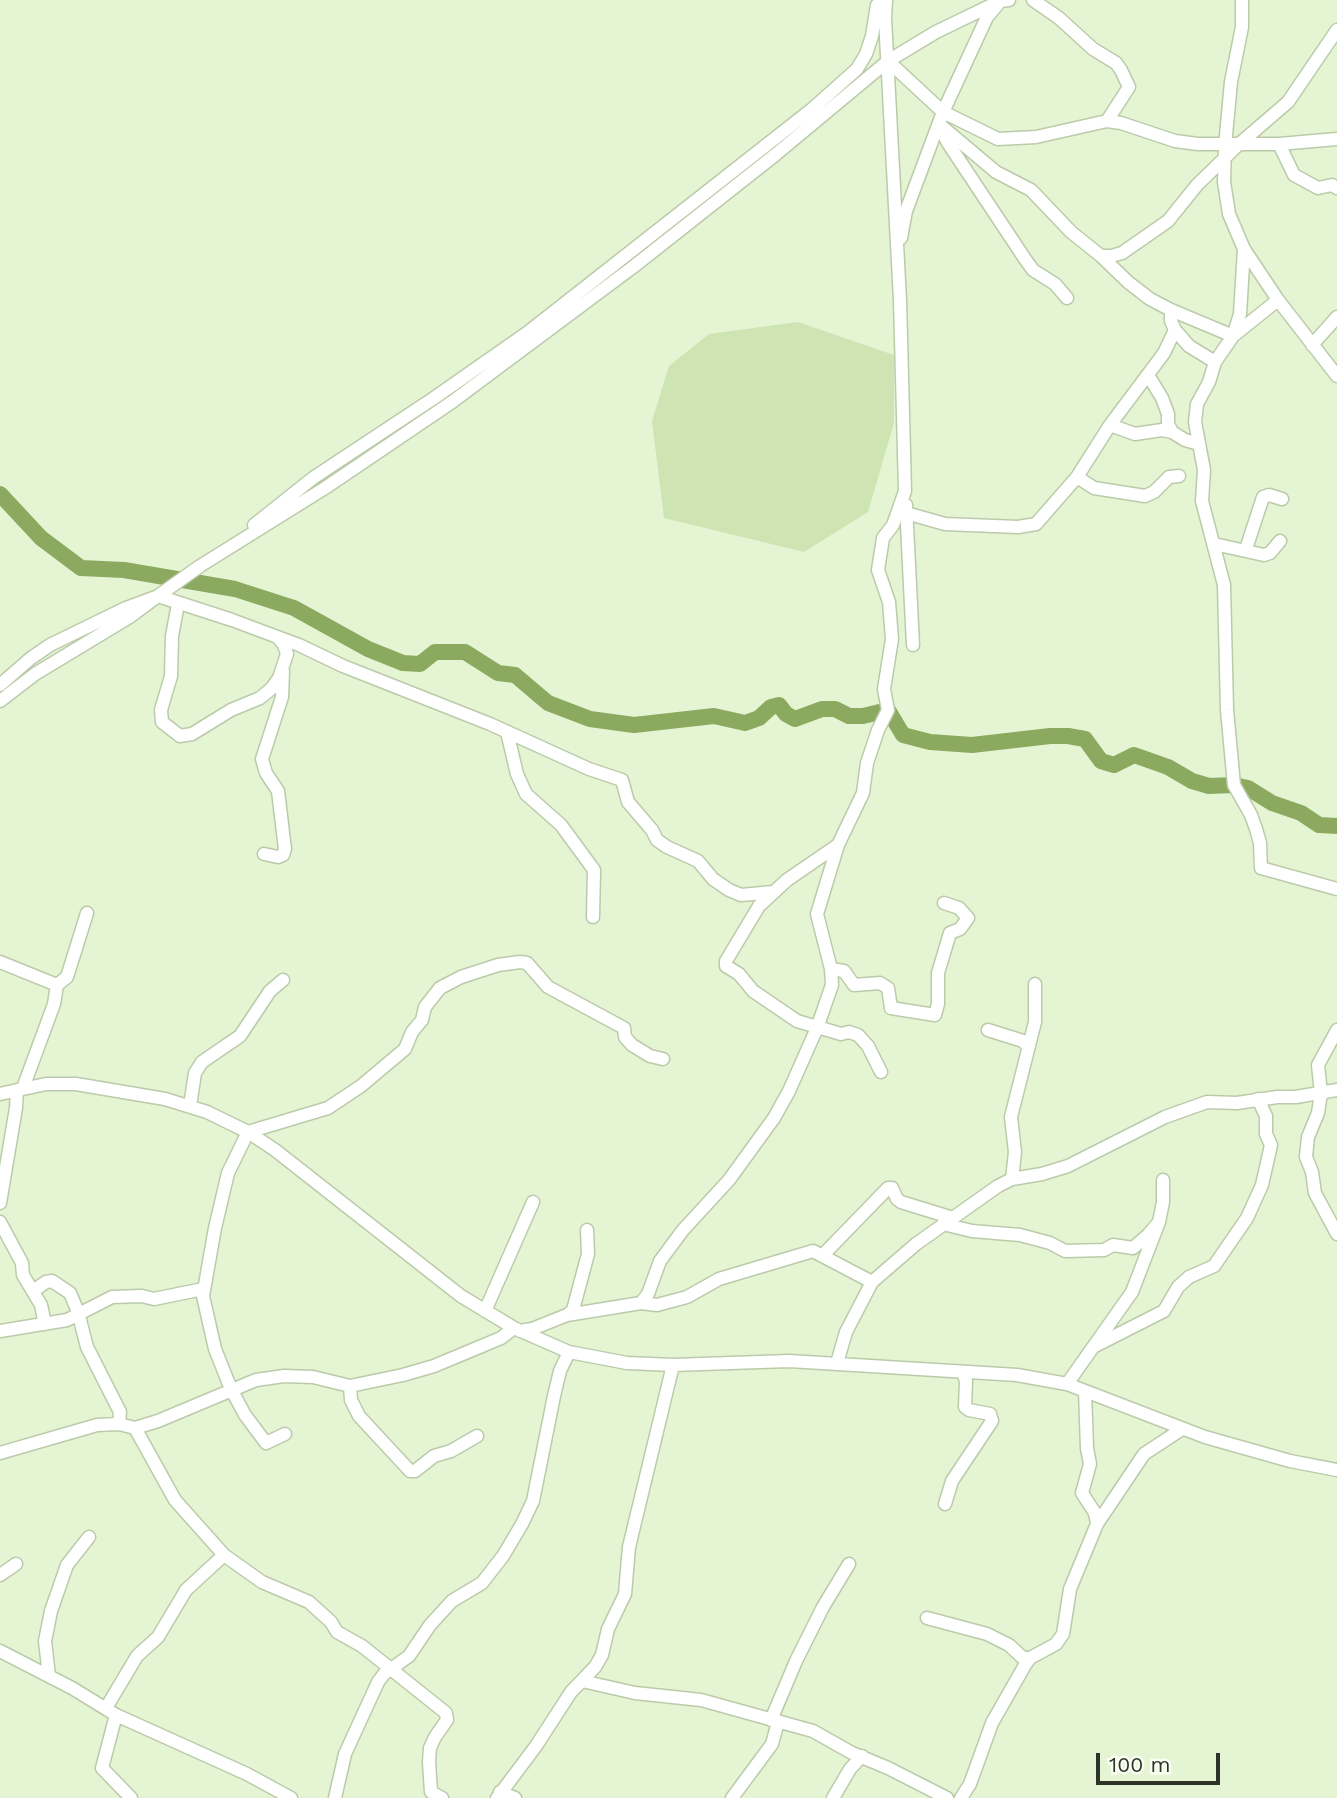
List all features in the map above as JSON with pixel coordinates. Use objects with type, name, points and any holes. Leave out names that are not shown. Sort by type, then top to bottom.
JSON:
[{"type":"street","points":[[0,701],[35,674],[131,616],[313,478],[527,333],[819,103],[857,69],[866,54],[874,26],[877,0]]},
{"type":"street","points":[[886,0],[884,18],[913,645]]},
{"type":"street","points":[[200,566],[278,519],[452,402],[633,267],[775,155],[888,61],[936,32],[999,0],[1009,0]]},
{"type":"street","points":[[897,254],[906,211],[941,118],[988,17],[999,0]]},
{"type":"street","points":[[1033,0],[1059,18],[1093,49],[1116,63],[1121,70],[1129,87],[1107,121]]},
{"type":"street","points":[[1242,0],[1242,27],[1231,82],[1224,152],[1229,214],[1244,249],[1337,376]]},
{"type":"street","points":[[1101,256],[1122,253],[1168,221],[1224,152],[1238,145],[1288,102],[1337,30]]},
{"type":"street","points":[[888,61],[996,172],[1031,190],[1071,232],[1128,282],[1150,299],[1171,310],[1233,336]]},
{"type":"street","points":[[941,118],[998,139],[1036,137],[1107,121],[1224,152]]},
{"type":"street","points":[[941,118],[948,142],[1025,259],[1033,270],[1055,284],[1067,298]]},
{"type":"street","points":[[1238,145],[1337,139]]},
{"type":"street","points":[[1279,144],[1294,175],[1318,188],[1332,185],[1337,188]]},
{"type":"street","points":[[1244,249],[1240,314],[1233,336],[1215,362],[1209,382],[1197,404],[1195,422],[1204,470],[1202,501],[1224,585],[1227,710],[1234,785],[1256,829],[1260,843],[1261,868],[1337,889]]},
{"type":"street","points":[[1233,336],[1279,300]]},
{"type":"street","points":[[1171,310],[1171,321],[1175,330],[1189,346],[1215,362]]},
{"type":"street","points":[[1312,345],[1337,317]]},
{"type":"street","points":[[906,513],[945,524],[1032,525],[1040,521],[1077,477],[1110,425],[1164,353],[1175,330]]},
{"type":"street","points":[[1148,375],[1168,414],[1168,424],[1172,432]]},
{"type":"street","points":[[1110,425],[1135,434],[1162,430],[1172,432],[1199,444]]},
{"type":"street","points":[[1077,477],[1094,488],[1145,496],[1154,492],[1169,477],[1179,476]]},
{"type":"street","points":[[641,1303],[648,1294],[660,1261],[683,1230],[729,1181],[774,1118],[789,1091],[829,998],[831,969],[817,914],[838,845],[863,793],[867,763],[888,710],[884,689],[892,639],[889,602],[878,570],[883,538],[893,525],[905,491]]},
{"type":"street","points":[[1246,549],[1263,497],[1269,495],[1282,499]]},
{"type":"street","points":[[1214,544],[1264,555],[1270,553],[1280,541]]},
{"type":"street","points":[[0,685],[50,645],[126,608],[158,596],[299,645],[589,769],[622,780],[628,802],[657,840],[698,861],[713,879],[729,890],[741,895],[772,892]]},
{"type":"street","points":[[178,604],[171,676],[160,710],[162,722],[180,736],[192,734],[231,710],[260,698],[279,678],[284,667]]},
{"type":"street","points":[[264,854],[278,857],[283,855],[285,849],[278,791],[266,774],[262,759],[282,697],[287,654],[279,639]]},
{"type":"street","points":[[507,732],[517,774],[526,794],[561,825],[594,870],[593,917]]},
{"type":"street","points":[[838,845],[772,892],[752,917],[726,961],[726,966],[739,974],[753,991],[797,1021],[841,1034],[849,1032],[858,1035],[868,1046],[881,1072]]},
{"type":"street","points":[[831,969],[844,971],[854,985],[880,983],[888,988],[891,1008],[935,1015],[938,1004],[938,973],[950,933],[960,929],[968,918],[959,908],[944,903]]},
{"type":"street","points":[[0,1203],[20,1089],[54,1004],[57,985],[67,977],[87,913]]},
{"type":"street","points":[[0,962],[57,985]]},
{"type":"street","points":[[285,1434],[268,1443],[263,1441],[231,1389],[215,1349],[203,1289],[228,1173],[248,1132],[328,1108],[361,1086],[405,1049],[412,1032],[422,1020],[425,1007],[440,988],[461,977],[498,965],[527,963],[548,987],[624,1028],[625,1037],[632,1045],[650,1056],[663,1059]]},
{"type":"street","points":[[190,1106],[195,1073],[202,1062],[240,1036],[261,1003],[283,980]]},
{"type":"street","points":[[1012,1179],[1015,1152],[1011,1117],[1035,1022],[1035,984]]},
{"type":"street","points":[[989,1030],[1023,1041],[1028,1046]]},
{"type":"street","points":[[1337,1030],[1318,1065],[1321,1093],[1318,1113],[1308,1137],[1306,1157],[1312,1172],[1315,1193],[1337,1234]]},
{"type":"street","points":[[0,1094],[46,1084],[76,1084],[133,1093],[207,1112],[248,1132],[302,1169],[413,1260],[485,1311],[517,1329],[569,1352],[627,1363],[837,1363],[1017,1375],[1067,1384],[1182,1429],[1290,1461],[1337,1470]]},
{"type":"street","points":[[837,1363],[846,1332],[872,1282],[916,1244],[998,1186],[1012,1179],[1068,1166],[1117,1140],[1208,1102],[1237,1103],[1337,1090]]},
{"type":"street","points":[[1095,1346],[1164,1311],[1178,1287],[1189,1277],[1214,1266],[1247,1218],[1262,1185],[1271,1145],[1266,1134],[1266,1116],[1258,1099]]},
{"type":"street","points":[[1067,1384],[1132,1292],[1158,1222],[1163,1202],[1163,1180]]},
{"type":"street","points":[[822,1256],[888,1188],[892,1188],[901,1202],[972,1231],[1020,1235],[1050,1243],[1065,1251],[1104,1250],[1113,1245],[1133,1248],[1158,1222]]},
{"type":"street","points":[[485,1311],[533,1202]]},
{"type":"street","points":[[0,1222],[22,1263],[23,1275],[41,1305],[45,1324]]},
{"type":"street","points":[[567,1315],[573,1310],[588,1254],[587,1230]]},
{"type":"street","points":[[0,1453],[97,1425],[120,1424],[135,1428],[256,1380],[284,1376],[313,1377],[351,1386],[403,1375],[434,1366],[517,1329],[567,1315],[641,1303],[657,1305],[687,1297],[719,1279],[813,1251],[872,1282]]},
{"type":"street","points":[[33,1290],[52,1281],[70,1293],[87,1347],[120,1412],[120,1424]]},
{"type":"street","points":[[0,1331],[66,1320],[112,1297],[142,1296],[154,1299],[203,1289]]},
{"type":"street","points":[[335,1798],[345,1754],[378,1682],[391,1668],[409,1656],[430,1625],[452,1601],[482,1584],[517,1534],[533,1501],[560,1371],[569,1352]]},
{"type":"street","points":[[515,1798],[498,1795],[602,1655],[608,1629],[625,1594],[629,1547],[673,1365]]},
{"type":"street","points":[[944,1504],[952,1481],[992,1421],[990,1414],[969,1410],[965,1406],[963,1372]]},
{"type":"street","points":[[351,1386],[351,1400],[359,1416],[410,1471],[415,1471],[434,1456],[450,1451],[477,1436]]},
{"type":"street","points":[[1085,1391],[1090,1464],[1082,1493],[1095,1513],[1097,1524]]},
{"type":"street","points":[[135,1428],[175,1500],[224,1555],[262,1582],[309,1602],[331,1622],[337,1632],[351,1638],[446,1713],[447,1720],[430,1748],[433,1796]]},
{"type":"street","points":[[928,1619],[987,1634],[1009,1645],[1023,1658],[1030,1658],[1062,1639],[1070,1589],[1097,1524],[1144,1454],[1182,1429]]},
{"type":"street","points":[[49,1676],[45,1641],[51,1612],[67,1565],[89,1537]]},
{"type":"street","points":[[131,1798],[102,1768],[111,1711],[137,1656],[158,1637],[186,1590],[224,1555]]},
{"type":"street","points":[[0,1575],[16,1564]]},
{"type":"street","points":[[732,1798],[772,1744],[775,1721],[796,1661],[823,1607],[849,1564]]},
{"type":"street","points":[[0,1651],[111,1711],[247,1774],[291,1798]]},
{"type":"street","points":[[961,1798],[970,1784],[992,1723],[1030,1658]]},
{"type":"street","points":[[582,1681],[635,1693],[701,1700],[814,1731],[852,1753],[947,1798]]},
{"type":"street","points":[[833,1798],[850,1769],[862,1756]]},
{"type":"green space","points":[[798,322],[894,355],[894,423],[868,512],[804,552],[664,518],[652,421],[669,366],[709,334]]},
{"type":"waterway","points":[[0,494],[41,538],[81,568],[124,570],[235,589],[294,608],[368,649],[403,663],[420,664],[435,652],[465,652],[498,673],[515,675],[548,703],[590,719],[634,725],[714,716],[745,723],[759,718],[771,707],[779,705],[786,714],[795,719],[822,709],[835,709],[849,716],[863,716],[888,710],[903,735],[930,742],[972,745],[1050,736],[1085,739],[1101,761],[1114,765],[1134,755],[1209,786],[1234,785],[1248,788],[1272,803],[1301,813],[1319,825],[1337,826]]}]
